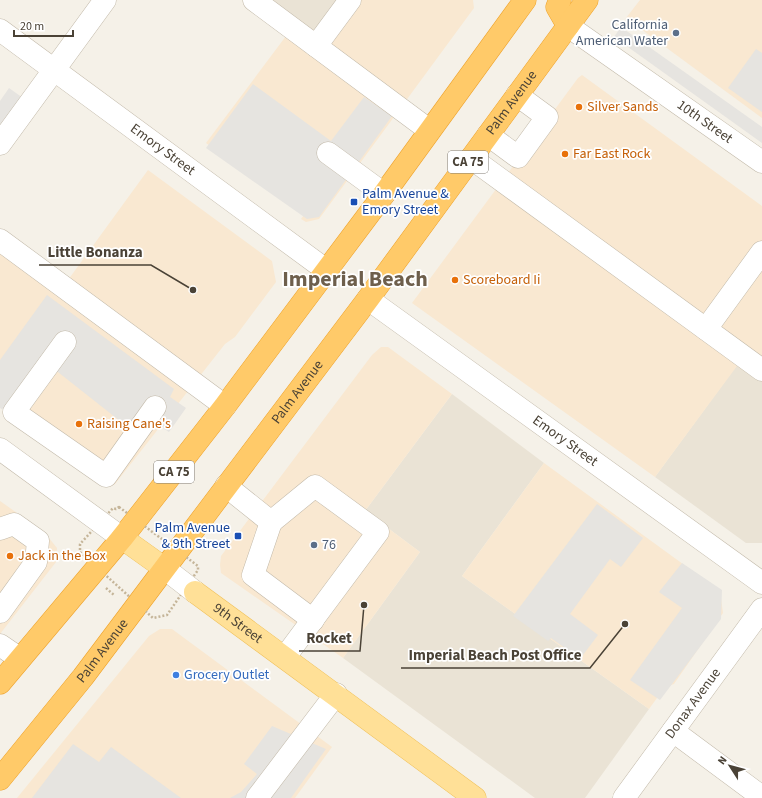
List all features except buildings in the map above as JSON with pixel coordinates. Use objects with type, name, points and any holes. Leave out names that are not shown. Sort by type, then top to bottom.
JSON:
[{"type":"highway","name":"CA 75","points":[[0,683],[19,658],[122,538],[225,406],[384,194],[525,0]]},
{"type":"highway","points":[[560,0],[557,7],[568,26]]},
{"type":"highway","name":"Palm Avenue","points":[[0,779],[83,677],[368,299],[587,0]]},
{"type":"main road","name":"9th Street","points":[[122,538],[164,568]]},
{"type":"main road","name":"9th Street","points":[[195,592],[336,694],[475,798]]},
{"type":"street","points":[[0,144],[105,0]]},
{"type":"street","points":[[254,0],[430,130]]},
{"type":"street","points":[[316,46],[350,0]]},
{"type":"street","name":"10th Street","points":[[568,26],[762,162]]},
{"type":"street","name":"Emory Street","points":[[0,30],[326,270]]},
{"type":"street","points":[[488,135],[518,157],[547,117],[517,95]]},
{"type":"street","points":[[328,153],[384,194]]},
{"type":"street","points":[[471,158],[762,370]]},
{"type":"street","points":[[0,240],[225,406]]},
{"type":"street","points":[[706,329],[762,252]]},
{"type":"street","name":"Emory Street","points":[[368,299],[762,583]]},
{"type":"street","points":[[65,342],[14,412],[106,476],[155,407]]},
{"type":"street","name":"9th Street","points":[[2,455],[122,538]]},
{"type":"street","points":[[226,486],[271,522]]},
{"type":"street","points":[[285,657],[313,620],[378,532],[315,486],[271,522],[253,575],[313,620]]},
{"type":"street","points":[[0,529],[14,524],[38,542],[36,562],[0,612]]},
{"type":"street","name":"9th Street","points":[[164,568],[195,592]]},
{"type":"street","name":"Donax Avenue","points":[[624,798],[762,609]]},
{"type":"street","points":[[0,645],[19,658]]},
{"type":"street","points":[[257,798],[336,694]]},
{"type":"street","points":[[673,731],[762,797]]},
{"type":"shaded area","points":[[260,0],[342,0],[308,46]]},
{"type":"shaded area","points":[[342,0],[473,0],[474,8],[319,219],[306,222],[301,219],[304,215],[206,143],[289,32],[308,46]]},
{"type":"shaded area","points":[[640,0],[762,0],[762,118],[626,18]]},
{"type":"shaded area","points":[[621,27],[762,127],[762,143],[614,37]]},
{"type":"shaded area","points":[[756,49],[762,53],[762,112],[728,88]]},
{"type":"shaded area","points":[[582,75],[762,206],[762,373],[757,380],[737,366],[655,477],[412,303],[578,78]]},
{"type":"shaded area","points":[[253,84],[331,141],[364,97],[392,116],[319,217],[307,219],[206,148]]},
{"type":"shaded area","points":[[9,88],[23,98],[0,129],[0,101]]},
{"type":"shaded area","points":[[148,170],[272,261],[276,282],[235,337],[225,344],[115,484],[109,487],[0,407],[0,247],[60,291]]},
{"type":"shaded area","points":[[47,295],[174,389],[170,397],[186,408],[169,432],[152,421],[139,436],[44,361],[6,412],[0,408],[0,360]]},
{"type":"shaded area","points":[[381,347],[388,347],[452,394],[365,511],[420,552],[343,658],[221,573],[221,556],[372,355]]},
{"type":"shaded area","points":[[737,365],[757,380],[762,373],[762,543],[746,543],[655,477]]},
{"type":"shaded area","points":[[452,394],[544,463],[462,576],[649,709],[585,798],[535,798],[343,658],[420,552],[365,511]]},
{"type":"shaded area","points":[[544,463],[720,591],[723,613],[674,684],[665,687],[649,709],[462,576]]},
{"type":"shaded area","points":[[0,501],[44,532],[57,548],[56,562],[0,634]]},
{"type":"shaded area","points":[[597,504],[643,538],[621,567],[610,559],[570,614],[598,635],[580,659],[551,638],[548,641],[513,616]]},
{"type":"shaded area","points":[[682,563],[722,590],[721,619],[660,700],[630,680],[682,608],[659,592]]},
{"type":"shaded area","points":[[160,629],[172,629],[332,747],[295,798],[17,798],[149,636]]},
{"type":"shaded area","points":[[272,726],[326,749],[291,798],[230,798],[241,792],[257,774],[244,764]]},
{"type":"shaded area","points":[[73,744],[99,762],[111,747],[181,798],[32,798]]},
{"type":"place","name":"California American Water","points":[[676,33]]},
{"type":"place","name":"Silver Sands","points":[[579,107]]},
{"type":"place","name":"Far East Rock","points":[[565,154]]},
{"type":"place","name":"Palm Avenue & Emory Street","points":[[354,202]]},
{"type":"place","name":"Scoreboard Ii","points":[[455,280]]},
{"type":"place","name":"Little Bonanza","points":[[193,290]]},
{"type":"place","name":"Raising Cane's","points":[[79,424]]},
{"type":"place","name":"Palm Avenue & 9th Street","points":[[238,536]]},
{"type":"place","name":"76","points":[[314,545]]},
{"type":"place","name":"Jack in the Box","points":[[10,556]]},
{"type":"place","name":"Rocket","points":[[364,605]]},
{"type":"place","name":"Imperial Beach Post Office","points":[[625,624]]},
{"type":"place","name":"Grocery Outlet","points":[[176,675]]},
{"type":"district","name":"Imperial Beach","points":[[355,279]]}]
